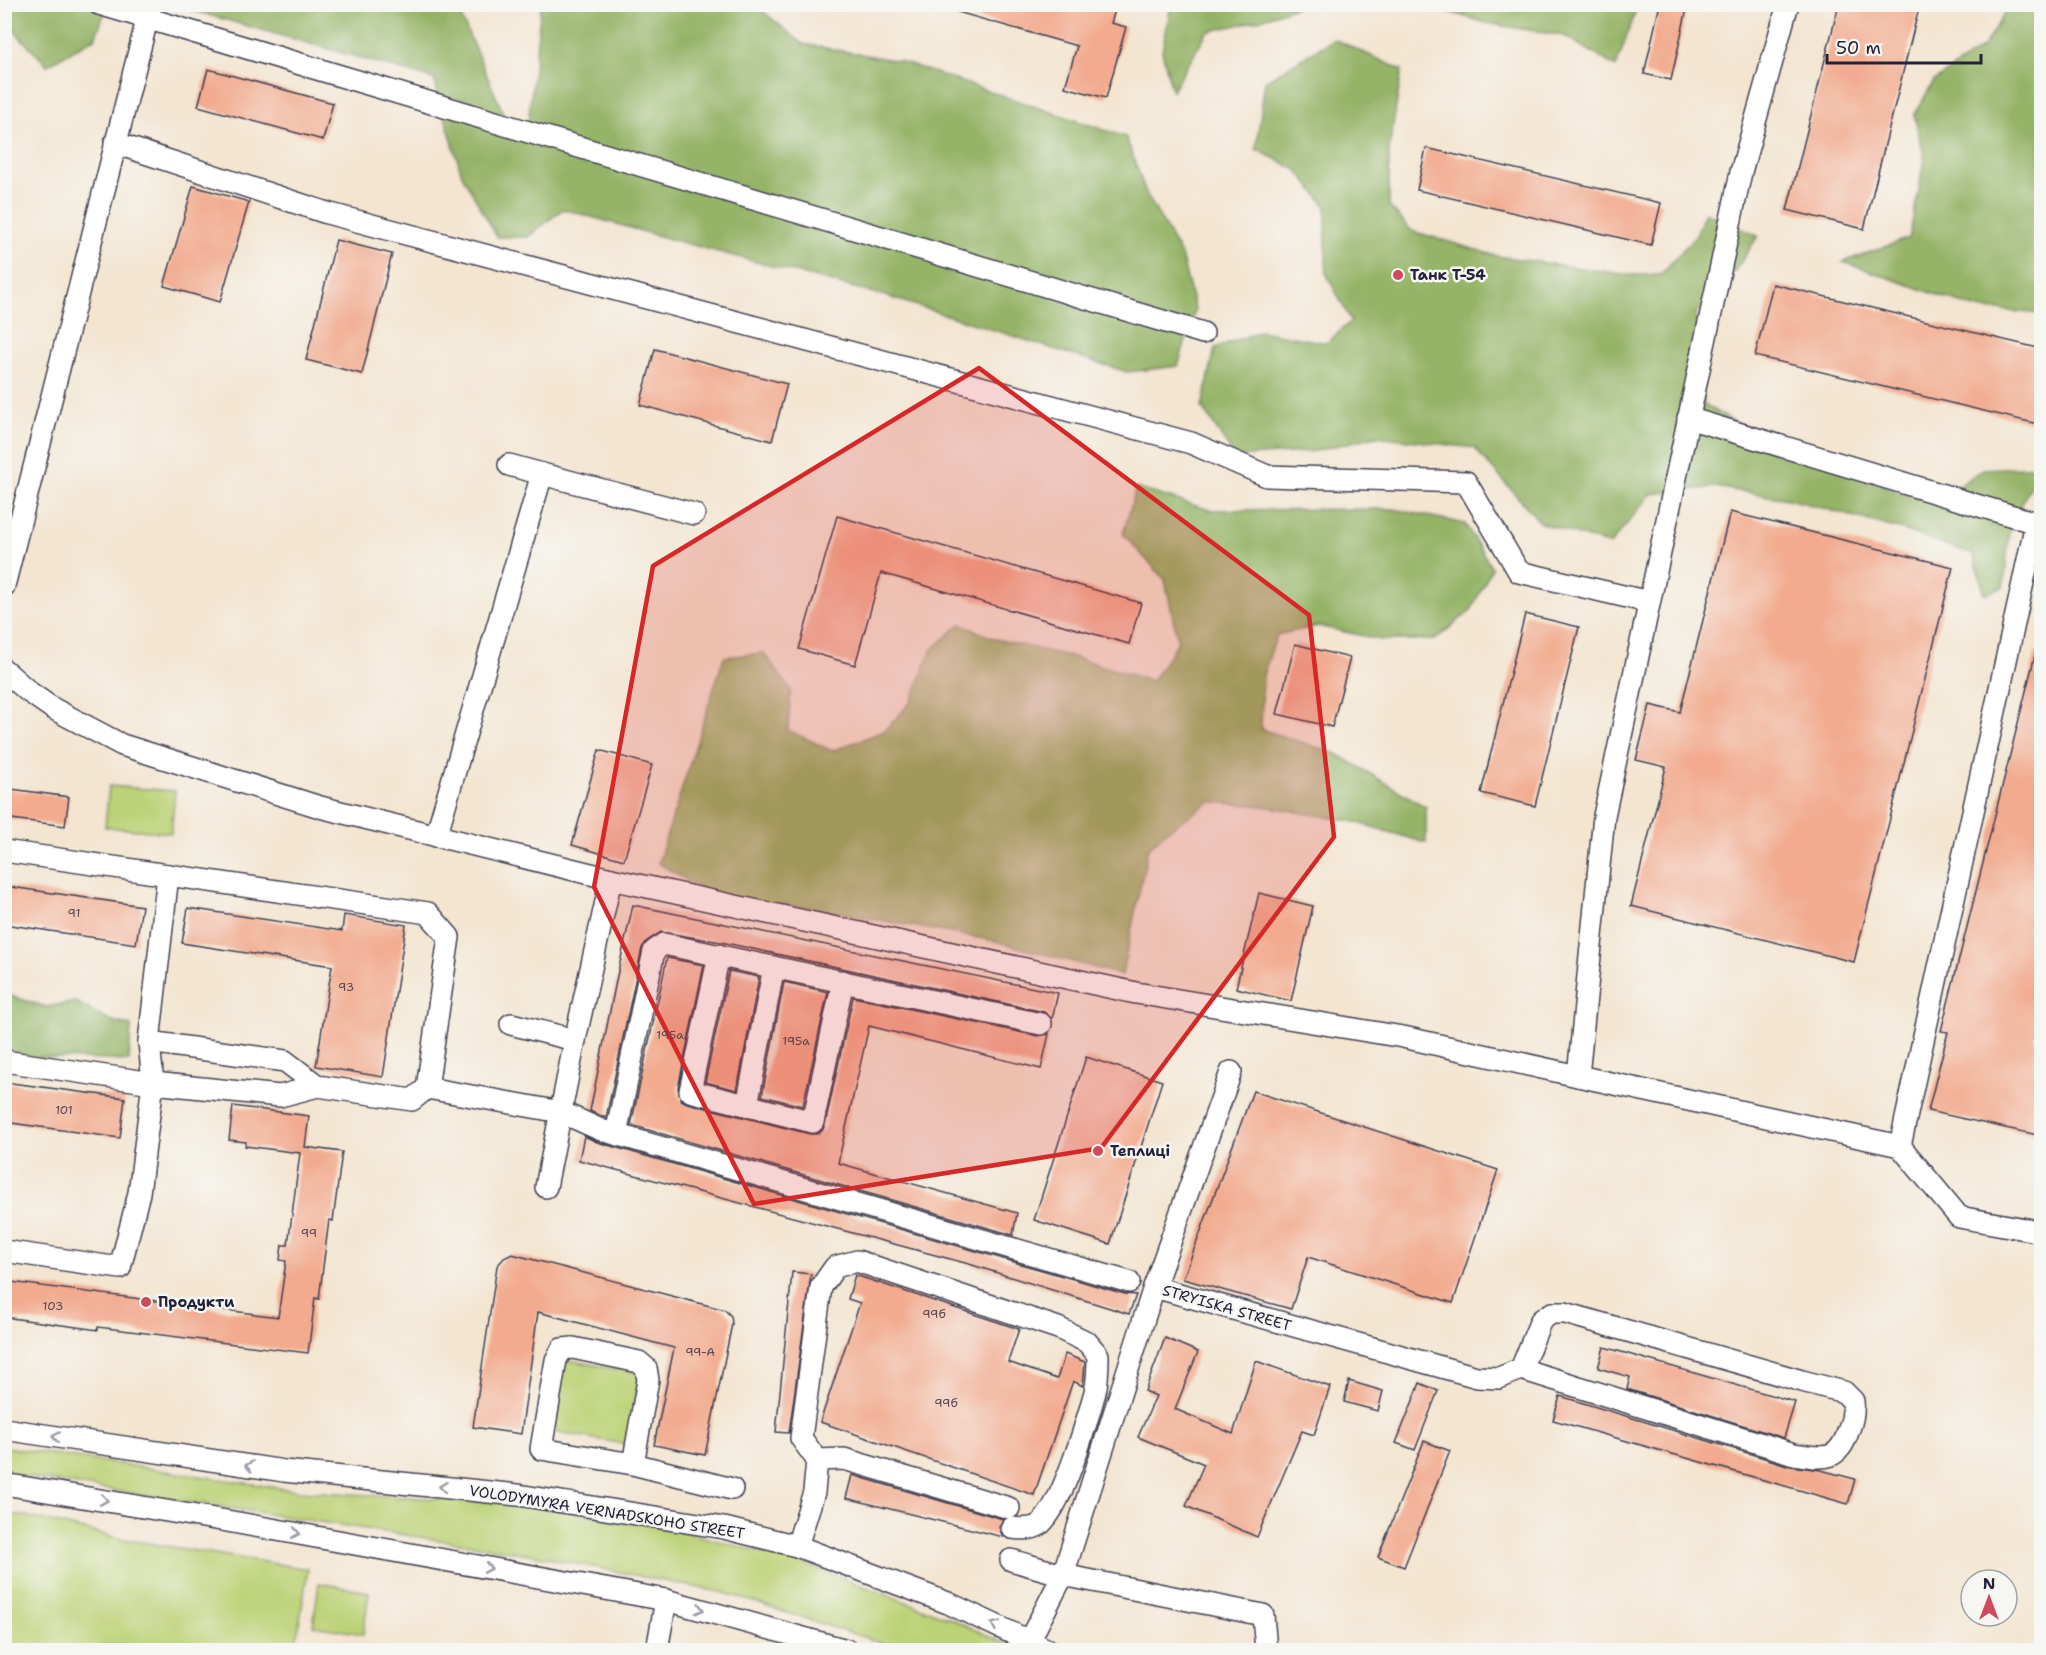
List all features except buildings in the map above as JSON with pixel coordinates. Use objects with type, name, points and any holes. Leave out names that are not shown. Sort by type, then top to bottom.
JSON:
[{"type":"street","points":[[99,4],[149,12],[1203,333]]},
{"type":"street","points":[[1578,1076],[1604,816],[1741,172],[1788,4]]},
{"type":"street","points":[[4,586],[149,12]]},
{"type":"street","points":[[115,143],[327,213],[1191,443],[1267,476],[1466,482],[1519,572],[1649,602]]},
{"type":"street","points":[[1688,418],[2039,523],[1900,1146]]},
{"type":"street","points":[[509,465],[694,514]]},
{"type":"street","points":[[436,836],[543,474]]},
{"type":"street","points":[[4,670],[52,708],[122,745],[320,807],[611,879],[1136,993],[1403,1036],[1900,1146],[1959,1217],[2042,1232]]},
{"type":"street","points":[[4,851],[428,913],[449,937],[428,1088],[412,1100],[318,1086],[280,1096],[153,1083],[4,1062]]},
{"type":"street","points":[[4,1251],[120,1268],[139,1193],[153,1083],[149,1042],[168,874]]},
{"type":"street","points":[[546,1187],[575,1040],[611,879]]},
{"type":"street","points":[[616,1134],[654,951],[664,944],[1041,1024]]},
{"type":"street","points":[[718,955],[690,1091],[813,1122],[843,981]]},
{"type":"street","points":[[747,1105],[774,967]]},
{"type":"street","points":[[511,1024],[575,1040]]},
{"type":"street","points":[[149,1042],[285,1061],[318,1086]]},
{"type":"street","points":[[1154,1287],[1231,1072]]},
{"type":"street","points":[[428,1088],[561,1112],[602,1130],[1129,1282]]},
{"type":"street","points":[[797,1546],[814,1492],[817,1460],[801,1438],[820,1287],[835,1267],[857,1261],[1058,1328],[1087,1342],[1098,1355],[1095,1392],[1069,1473],[1048,1516],[1035,1527],[844,1459],[817,1460]]},
{"type":"street","name":"STRYISKA STREET","points":[[1029,1641],[1063,1575],[1154,1287],[1477,1377],[1499,1378],[1521,1369]]},
{"type":"street","points":[[1552,1313],[1565,1313],[1844,1392],[1853,1401],[1854,1413],[1844,1445],[1835,1454],[1812,1457],[1782,1451],[1521,1369],[1541,1320],[1552,1313]]},
{"type":"street","points":[[633,1464],[648,1380],[646,1368],[639,1362],[573,1348],[562,1348],[556,1360],[541,1449],[633,1464],[732,1489]]},
{"type":"street","name":"VOLODYMYRA VERNADSKOHO STREET","points":[[4,1429],[284,1472],[518,1495],[724,1528],[797,1546],[948,1603],[1048,1650]]},
{"type":"street","points":[[4,1484],[227,1521],[666,1600],[847,1650]]},
{"type":"street","points":[[1011,1560],[1063,1575],[1263,1615],[1266,1650]]},
{"type":"street","points":[[657,1650],[666,1600]]},
{"type":"highlighted area","points":[[979,368],[1309,615],[1334,837],[1101,1148],[754,1204],[594,887],[653,566]]},
{"type":"green space","points":[[300,4],[317,9],[325,4],[456,5],[502,110],[508,134],[527,133],[541,5],[754,4],[803,44],[899,61],[1126,137],[1146,193],[1181,255],[1195,310],[1178,366],[1127,372],[889,297],[563,209],[528,237],[497,237],[462,175],[434,79],[184,8],[181,5]]},
{"type":"green space","points":[[1171,4],[1302,5],[1258,20],[1207,32],[1172,91],[1162,51]]},
{"type":"green space","points":[[10,5],[108,5],[95,38],[47,65],[14,31]]},
{"type":"green space","points":[[1426,5],[1630,5],[1636,10],[1616,67],[1565,36],[1486,23]]},
{"type":"green space","points":[[2010,5],[2041,5],[2041,314],[1975,308],[1843,262],[1909,238],[1925,159],[1914,115],[1934,81],[1984,46]]},
{"type":"green space","points":[[1334,39],[1402,70],[1389,149],[1389,206],[1412,231],[1497,256],[1630,275],[1660,275],[1696,235],[1705,212],[1758,236],[1730,278],[1696,313],[1704,405],[1747,429],[1824,452],[1898,493],[1938,500],[1983,469],[2041,466],[2041,473],[2027,492],[2009,533],[2004,587],[1985,594],[1973,554],[1903,530],[1793,500],[1715,487],[1651,494],[1610,545],[1541,523],[1474,448],[1376,436],[1315,451],[1235,457],[1202,407],[1215,348],[1260,331],[1327,343],[1351,321],[1326,273],[1326,206],[1297,170],[1256,149],[1265,81]]},
{"type":"green space","points":[[1136,488],[1210,510],[1394,509],[1465,524],[1492,568],[1471,610],[1435,640],[1382,640],[1318,626],[1277,635],[1263,675],[1261,729],[1337,754],[1426,807],[1426,843],[1352,821],[1262,806],[1210,802],[1167,831],[1148,849],[1122,975],[995,941],[812,908],[715,898],[658,863],[724,657],[764,653],[791,690],[788,730],[832,751],[884,731],[911,702],[931,651],[960,624],[995,639],[1073,657],[1152,681],[1178,642],[1165,580],[1123,534]]},
{"type":"green space","points":[[109,786],[175,791],[171,833],[105,827]]},
{"type":"green space","points":[[4,994],[47,1007],[76,1002],[106,1019],[131,1026],[129,1061],[35,1057],[5,1052]]},
{"type":"green space","points":[[563,1359],[642,1374],[629,1445],[550,1431]]},
{"type":"green space","points":[[4,1447],[300,1491],[524,1504],[674,1529],[808,1565],[954,1620],[1019,1650],[898,1650],[725,1593],[524,1553],[5,1474]]},
{"type":"green space","points":[[5,1514],[25,1516],[122,1539],[308,1569],[295,1650],[5,1650]]},
{"type":"green space","points":[[319,1583],[369,1592],[363,1634],[313,1626]]},
{"type":"place","name":"Танк Т-54","points":[[1398,275]]},
{"type":"place","name":"Теплиці","points":[[1098,1151]]},
{"type":"place","name":"Продукти","points":[[146,1302]]}]
